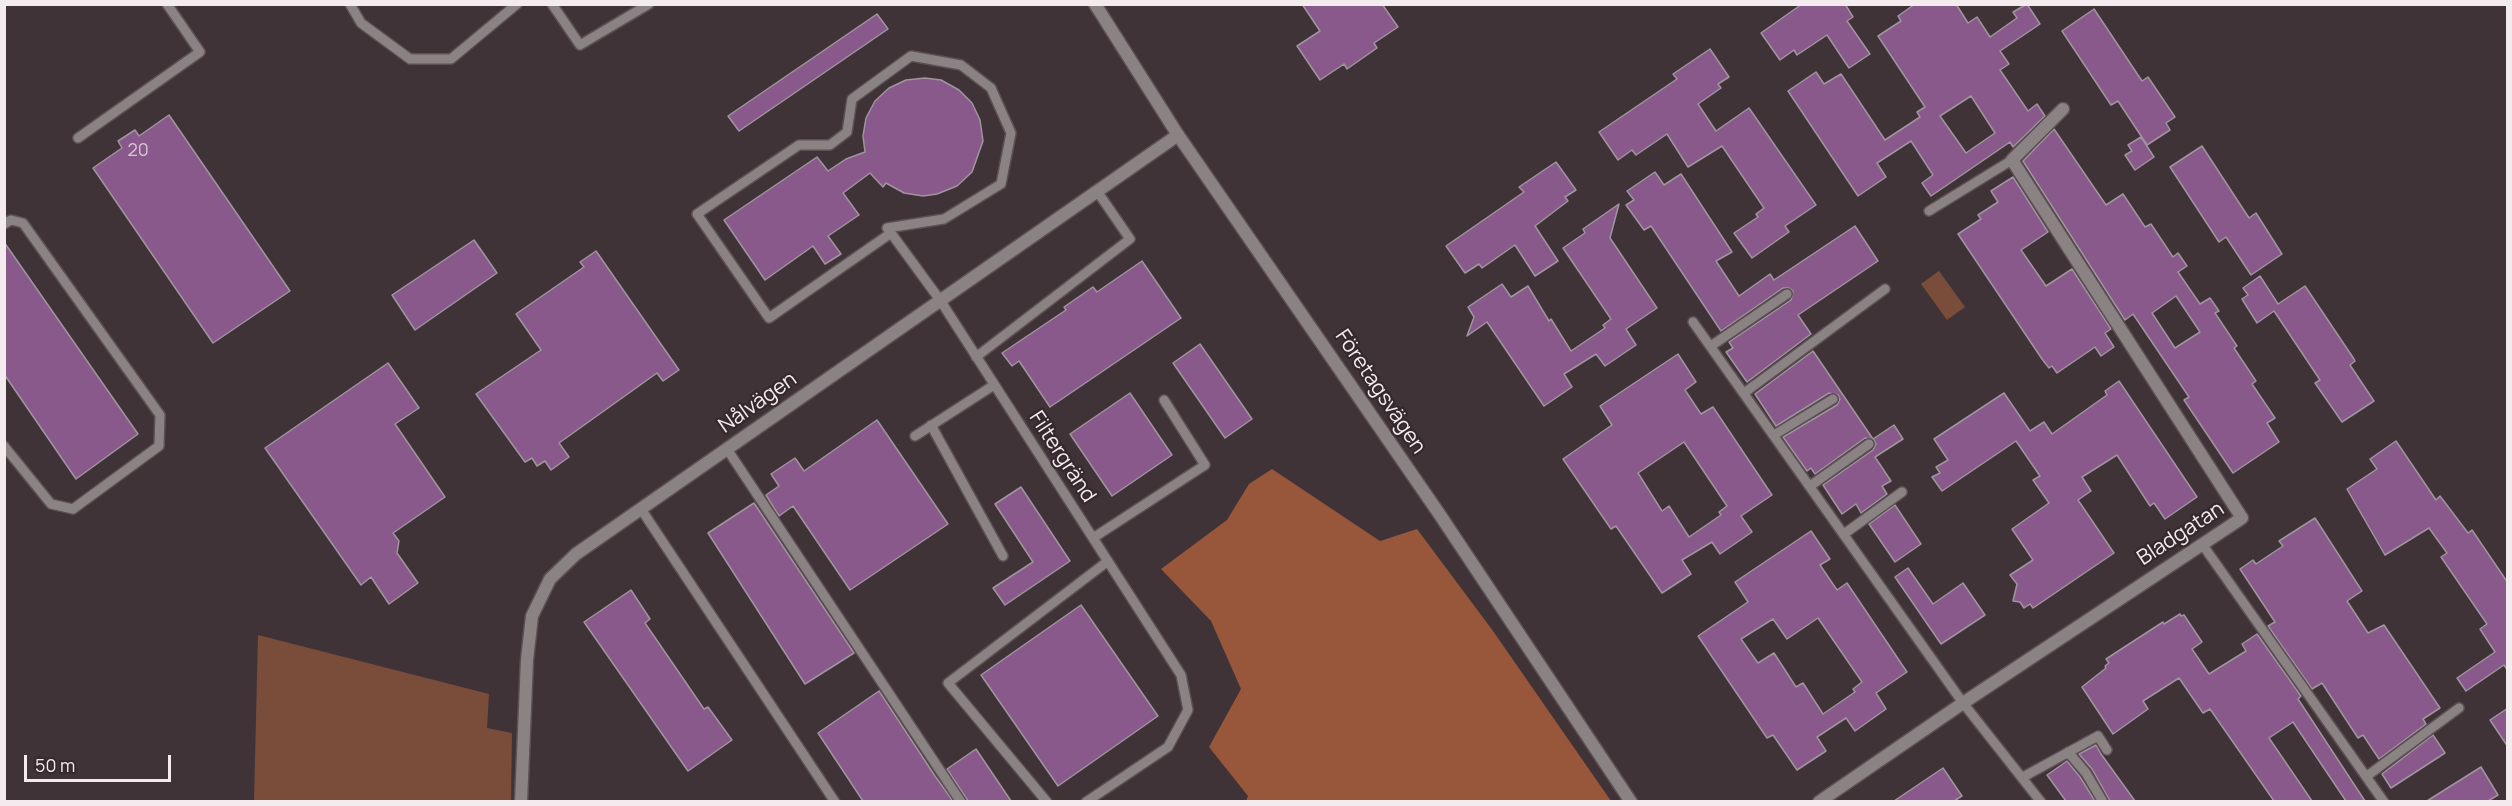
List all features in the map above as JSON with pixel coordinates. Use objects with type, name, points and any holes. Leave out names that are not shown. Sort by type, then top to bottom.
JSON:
[{"type":"street","name":"Företagsvägen","points":[[1098,6],[1178,135],[1427,495],[1631,801]]},
{"type":"street","points":[[2012,160],[2063,109]]},
{"type":"street","name":"Nålvägen","points":[[521,801],[527,660],[532,616],[550,579],[576,554],[641,508],[1178,135]]},
{"type":"street","name":"Bladgatan","points":[[1819,801],[2242,518],[2012,160]]},
{"type":"lane","points":[[78,138],[200,52],[167,4]]},
{"type":"lane","points":[[350,4],[362,23],[410,59],[451,59],[517,4]]},
{"type":"lane","points":[[552,4],[580,45],[649,4]]},
{"type":"lane","points":[[911,56],[961,65],[991,88],[1011,133],[1001,184],[944,219],[887,228],[891,233],[769,318],[697,214],[799,145],[830,145],[848,132],[852,99],[911,56]]},
{"type":"lane","points":[[1929,211],[2012,160]]},
{"type":"lane","points":[[976,357],[1130,239],[1097,191]]},
{"type":"lane","points":[[4,224],[10,220],[23,223],[160,415],[159,446],[73,509],[51,504],[4,446]]},
{"type":"lane","name":"Filtergränd","points":[[891,233],[940,300],[1181,675],[1188,710],[1168,747],[1086,801]]},
{"type":"lane","points":[[1744,393],[1885,289]]},
{"type":"lane","points":[[1711,346],[1787,294]]},
{"type":"lane","points":[[1693,322],[1963,703],[2041,801]]},
{"type":"lane","points":[[915,435],[994,385]]},
{"type":"lane","points":[[1774,435],[1833,399]]},
{"type":"lane","points":[[1093,538],[1205,465],[1164,400]]},
{"type":"lane","points":[[931,425],[1003,556]]},
{"type":"lane","points":[[1810,486],[1869,444]]},
{"type":"lane","points":[[727,449],[962,801]]},
{"type":"lane","points":[[1844,534],[1902,492]]},
{"type":"lane","points":[[641,508],[835,801]]},
{"type":"lane","points":[[2202,544],[2384,801]]},
{"type":"lane","points":[[1047,801],[948,683],[1108,561]]},
{"type":"lane","points":[[2367,776],[2459,708]]},
{"type":"lane","points":[[2023,777],[2098,736],[2108,750]]},
{"type":"lane","points":[[2068,752],[2086,773],[2103,801]]},
{"type":"shaded area","points":[[1939,271],[1965,307],[1947,320],[1921,284]]},
{"type":"shaded area","points":[[1272,469],[1380,541],[1417,529],[1493,631],[1611,801],[1246,801],[1248,796],[1209,747],[1241,689],[1211,621],[1161,569],[1227,520],[1249,484]]},
{"type":"shaded area","points":[[258,635],[489,694],[487,728],[512,733],[511,801],[254,801]]},
{"type":"building","points":[[1302,4],[1382,4],[1398,27],[1374,43],[1377,48],[1347,69],[1344,64],[1320,80],[1297,46],[1320,31]]},
{"type":"building","points":[[1802,4],[1845,4],[1853,17],[1847,21],[1870,54],[1849,68],[1827,35],[1797,55],[1794,50],[1780,60],[1761,33]]},
{"type":"building","points":[[1915,4],[1956,4],[1968,23],[1977,17],[1990,37],[2017,18],[2013,12],[2027,4],[2040,24],[2000,51],[2009,64],[2000,70],[2028,111],[2037,104],[2045,116],[2013,147],[2010,142],[1931,196],[1922,183],[1933,175],[1911,141],[1877,163],[1886,177],[1858,196],[1788,91],[1816,72],[1824,84],[1841,74],[1885,140],[1920,117],[1917,112],[1925,107],[1878,36],[1901,21],[1898,16]],"holes":[[[1971,96],[1995,133],[1966,153],[1940,116]]]},
{"type":"building","points":[[2094,9],[2142,81],[2148,77],[2175,117],[2166,123],[2170,130],[2147,145],[2118,101],[2111,105],[2062,31]]},
{"type":"building","points":[[877,14],[888,29],[739,131],[728,116]]},
{"type":"building","points":[[1710,49],[1729,77],[1718,84],[1721,88],[1698,104],[1716,131],[1749,108],[1816,205],[1785,226],[1789,232],[1752,258],[1734,233],[1758,217],[1756,214],[1764,208],[1722,146],[1688,167],[1667,134],[1636,155],[1632,150],[1618,160],[1599,132],[1677,79],[1673,74]]},
{"type":"building","points":[[925,78],[941,80],[959,90],[972,103],[980,120],[983,141],[972,172],[957,186],[937,194],[923,196],[904,193],[886,183],[883,187],[870,173],[843,193],[859,215],[828,236],[841,254],[825,264],[813,246],[765,280],[724,220],[817,157],[828,171],[846,159],[865,152],[863,136],[866,118],[875,101],[889,88],[906,80]]},
{"type":"building","points":[[169,115],[290,291],[213,343],[93,168],[122,148],[118,141],[135,130],[139,136]]},
{"type":"building","points":[[2054,129],[2106,205],[2123,194],[2145,227],[2151,224],[2173,257],[2178,253],[2187,266],[2178,272],[2200,304],[2210,298],[2219,311],[2215,313],[2237,346],[2234,348],[2256,381],[2252,384],[2275,418],[2267,423],[2279,442],[2233,473],[2184,400],[2189,397],[2133,314],[2125,320],[2023,161]],"holes":[[[2176,296],[2200,332],[2175,348],[2152,313]]]},
{"type":"building","points":[[2141,137],[2154,157],[2135,170],[2125,155],[2132,151],[2128,145]]},
{"type":"building","points":[[2202,146],[2249,218],[2256,213],[2282,254],[2251,275],[2226,237],[2219,242],[2170,167]]},
{"type":"building","points":[[1556,162],[1576,190],[1565,197],[1568,201],[1535,226],[1558,261],[1535,276],[1515,245],[1482,268],[1479,264],[1465,273],[1446,246],[1524,192],[1519,187]]},
{"type":"building","points":[[1655,172],[1664,185],[1681,174],[1732,252],[1716,261],[1739,296],[1770,274],[1774,280],[1855,226],[1878,261],[1798,315],[1811,334],[1747,382],[1726,352],[1733,348],[1729,342],[1791,300],[1793,291],[1783,288],[1721,331],[1651,226],[1644,230],[1626,205],[1634,200],[1627,191]]},
{"type":"building","points":[[2013,177],[2048,232],[2021,250],[2046,286],[2072,269],[2111,329],[2105,333],[2114,347],[2101,356],[2095,347],[2057,373],[2052,366],[2049,368],[2042,359],[1958,234],[1981,219],[1978,215],[1998,202],[1991,191]]},
{"type":"building","points":[[1619,204],[1610,238],[1657,308],[1626,329],[1636,345],[1605,366],[1596,354],[1564,374],[1572,387],[1544,406],[1487,322],[1467,336],[1474,317],[1468,307],[1502,284],[1511,297],[1528,286],[1571,351],[1605,328],[1603,325],[1611,319],[1563,248],[1585,233],[1583,229]]},
{"type":"building","points":[[474,240],[497,273],[415,330],[392,295]]},
{"type":"building","points":[[4,242],[138,434],[76,479],[4,374]]},
{"type":"building","points":[[596,251],[679,370],[663,381],[657,373],[559,443],[569,457],[551,470],[545,461],[537,466],[532,458],[525,462],[476,394],[541,350],[516,314],[584,267],[580,262]]},
{"type":"building","points":[[1142,261],[1181,318],[1050,407],[1019,361],[1012,366],[1002,353],[1066,310],[1064,307],[1093,287],[1097,292]]},
{"type":"building","points":[[2260,276],[2278,304],[2305,286],[2354,359],[2355,361],[2350,365],[2374,401],[2342,422],[2315,383],[2320,380],[2274,311],[2257,323],[2242,299],[2248,295],[2243,288]]},
{"type":"building","points":[[1200,344],[1252,419],[1225,438],[1173,363]]},
{"type":"building","points":[[1813,351],[1873,439],[1894,425],[1903,439],[1875,457],[1891,481],[1882,486],[1887,494],[1861,513],[1856,504],[1842,514],[1823,485],[1873,450],[1876,444],[1874,440],[1865,438],[1815,474],[1811,468],[1807,471],[1783,437],[1837,405],[1840,399],[1838,395],[1829,393],[1776,426],[1755,394]]},
{"type":"building","points":[[1678,354],[1696,382],[1685,390],[1701,414],[1713,407],[1772,495],[1741,516],[1752,532],[1720,554],[1712,542],[1682,560],[1691,574],[1662,593],[1616,526],[1611,529],[1563,459],[1612,425],[1600,406]],"holes":[[[1684,442],[1727,506],[1719,512],[1721,515],[1689,537],[1669,506],[1662,511],[1638,473]]]},
{"type":"building","points":[[388,363],[419,408],[395,424],[445,497],[393,533],[399,541],[397,553],[418,583],[389,604],[371,577],[361,585],[265,448]]},
{"type":"building","points":[[2119,381],[2197,497],[2165,519],[2154,503],[2150,506],[2117,455],[2082,477],[2091,491],[2078,500],[2114,553],[2033,608],[2030,604],[2024,608],[2020,602],[2013,601],[2017,584],[2010,575],[2033,560],[2012,529],[2049,503],[2033,480],[2040,476],[2016,441],[1942,491],[1932,477],[1940,473],[1936,467],[1948,460],[1934,439],[2004,393],[2030,431],[2044,422],[2052,434],[2107,395],[2105,391]]},
{"type":"building","points":[[1130,393],[1172,455],[1112,496],[1070,434]]},
{"type":"building","points":[[877,420],[948,524],[850,590],[793,506],[779,516],[766,495],[779,486],[771,474],[795,458],[804,471]]},
{"type":"building","points":[[2396,441],[2436,500],[2440,496],[2468,533],[2472,530],[2508,583],[2508,671],[2504,665],[2466,691],[2457,678],[2495,652],[2480,629],[2487,624],[2441,557],[2447,553],[2429,528],[2385,555],[2347,489],[2377,469],[2370,459]]},
{"type":"building","points":[[1021,487],[1070,561],[1005,605],[993,588],[1033,562],[995,504]]},
{"type":"building","points":[[754,503],[854,653],[805,684],[708,533]]},
{"type":"building","points":[[1895,505],[1921,544],[1895,562],[1869,524]]},
{"type":"building","points":[[2315,518],[2362,591],[2347,601],[2368,633],[2384,625],[2440,708],[2423,719],[2426,724],[2379,759],[2363,735],[2358,738],[2322,683],[2312,689],[2268,626],[2275,622],[2240,569],[2253,560],[2256,564],[2283,546],[2279,541]]},
{"type":"building","points":[[1811,531],[1830,559],[1820,565],[1837,590],[1847,583],[1907,672],[1876,693],[1886,709],[1855,731],[1846,718],[1817,737],[1826,751],[1797,770],[1773,735],[1767,738],[1698,636],[1748,602],[1735,582]],"holes":[[[1818,618],[1862,682],[1853,689],[1855,692],[1823,714],[1803,683],[1796,687],[1774,653],[1758,663],[1741,639],[1773,619],[1787,639]]]},
{"type":"building","points":[[1908,568],[1933,604],[1963,583],[1985,615],[1941,644],[1895,577]]},
{"type":"building","points":[[631,590],[650,619],[645,623],[704,709],[708,707],[732,740],[688,771],[584,622]]},
{"type":"building","points":[[1081,605],[1158,716],[1058,786],[981,675]]},
{"type":"building","points":[[2180,614],[2184,615],[2202,642],[2192,649],[2209,674],[2246,651],[2242,644],[2257,634],[2301,696],[2298,699],[2365,801],[2346,801],[2293,722],[2269,738],[2312,801],[2274,801],[2210,709],[2203,713],[2179,678],[2143,701],[2148,709],[2113,734],[2082,687],[2106,668],[2105,666],[2109,663],[2106,659],[2163,622],[2164,624]]},
{"type":"building","points":[[879,691],[953,801],[863,801],[818,733]]},
{"type":"building","points":[[2508,708],[2508,747],[2490,720]]},
{"type":"building","points":[[2433,735],[2445,753],[2391,788],[2382,774]]},
{"type":"building","points":[[2096,745],[2135,801],[2110,801],[2092,769],[2079,754]]},
{"type":"building","points":[[976,749],[1011,801],[968,801],[947,769]]},
{"type":"building","points":[[2067,761],[2095,801],[2066,801],[2047,775]]},
{"type":"building","points":[[2481,767],[2498,795],[2488,801],[2427,801]]},
{"type":"building","points":[[1943,768],[1962,796],[1954,801],[1894,801]]}]
